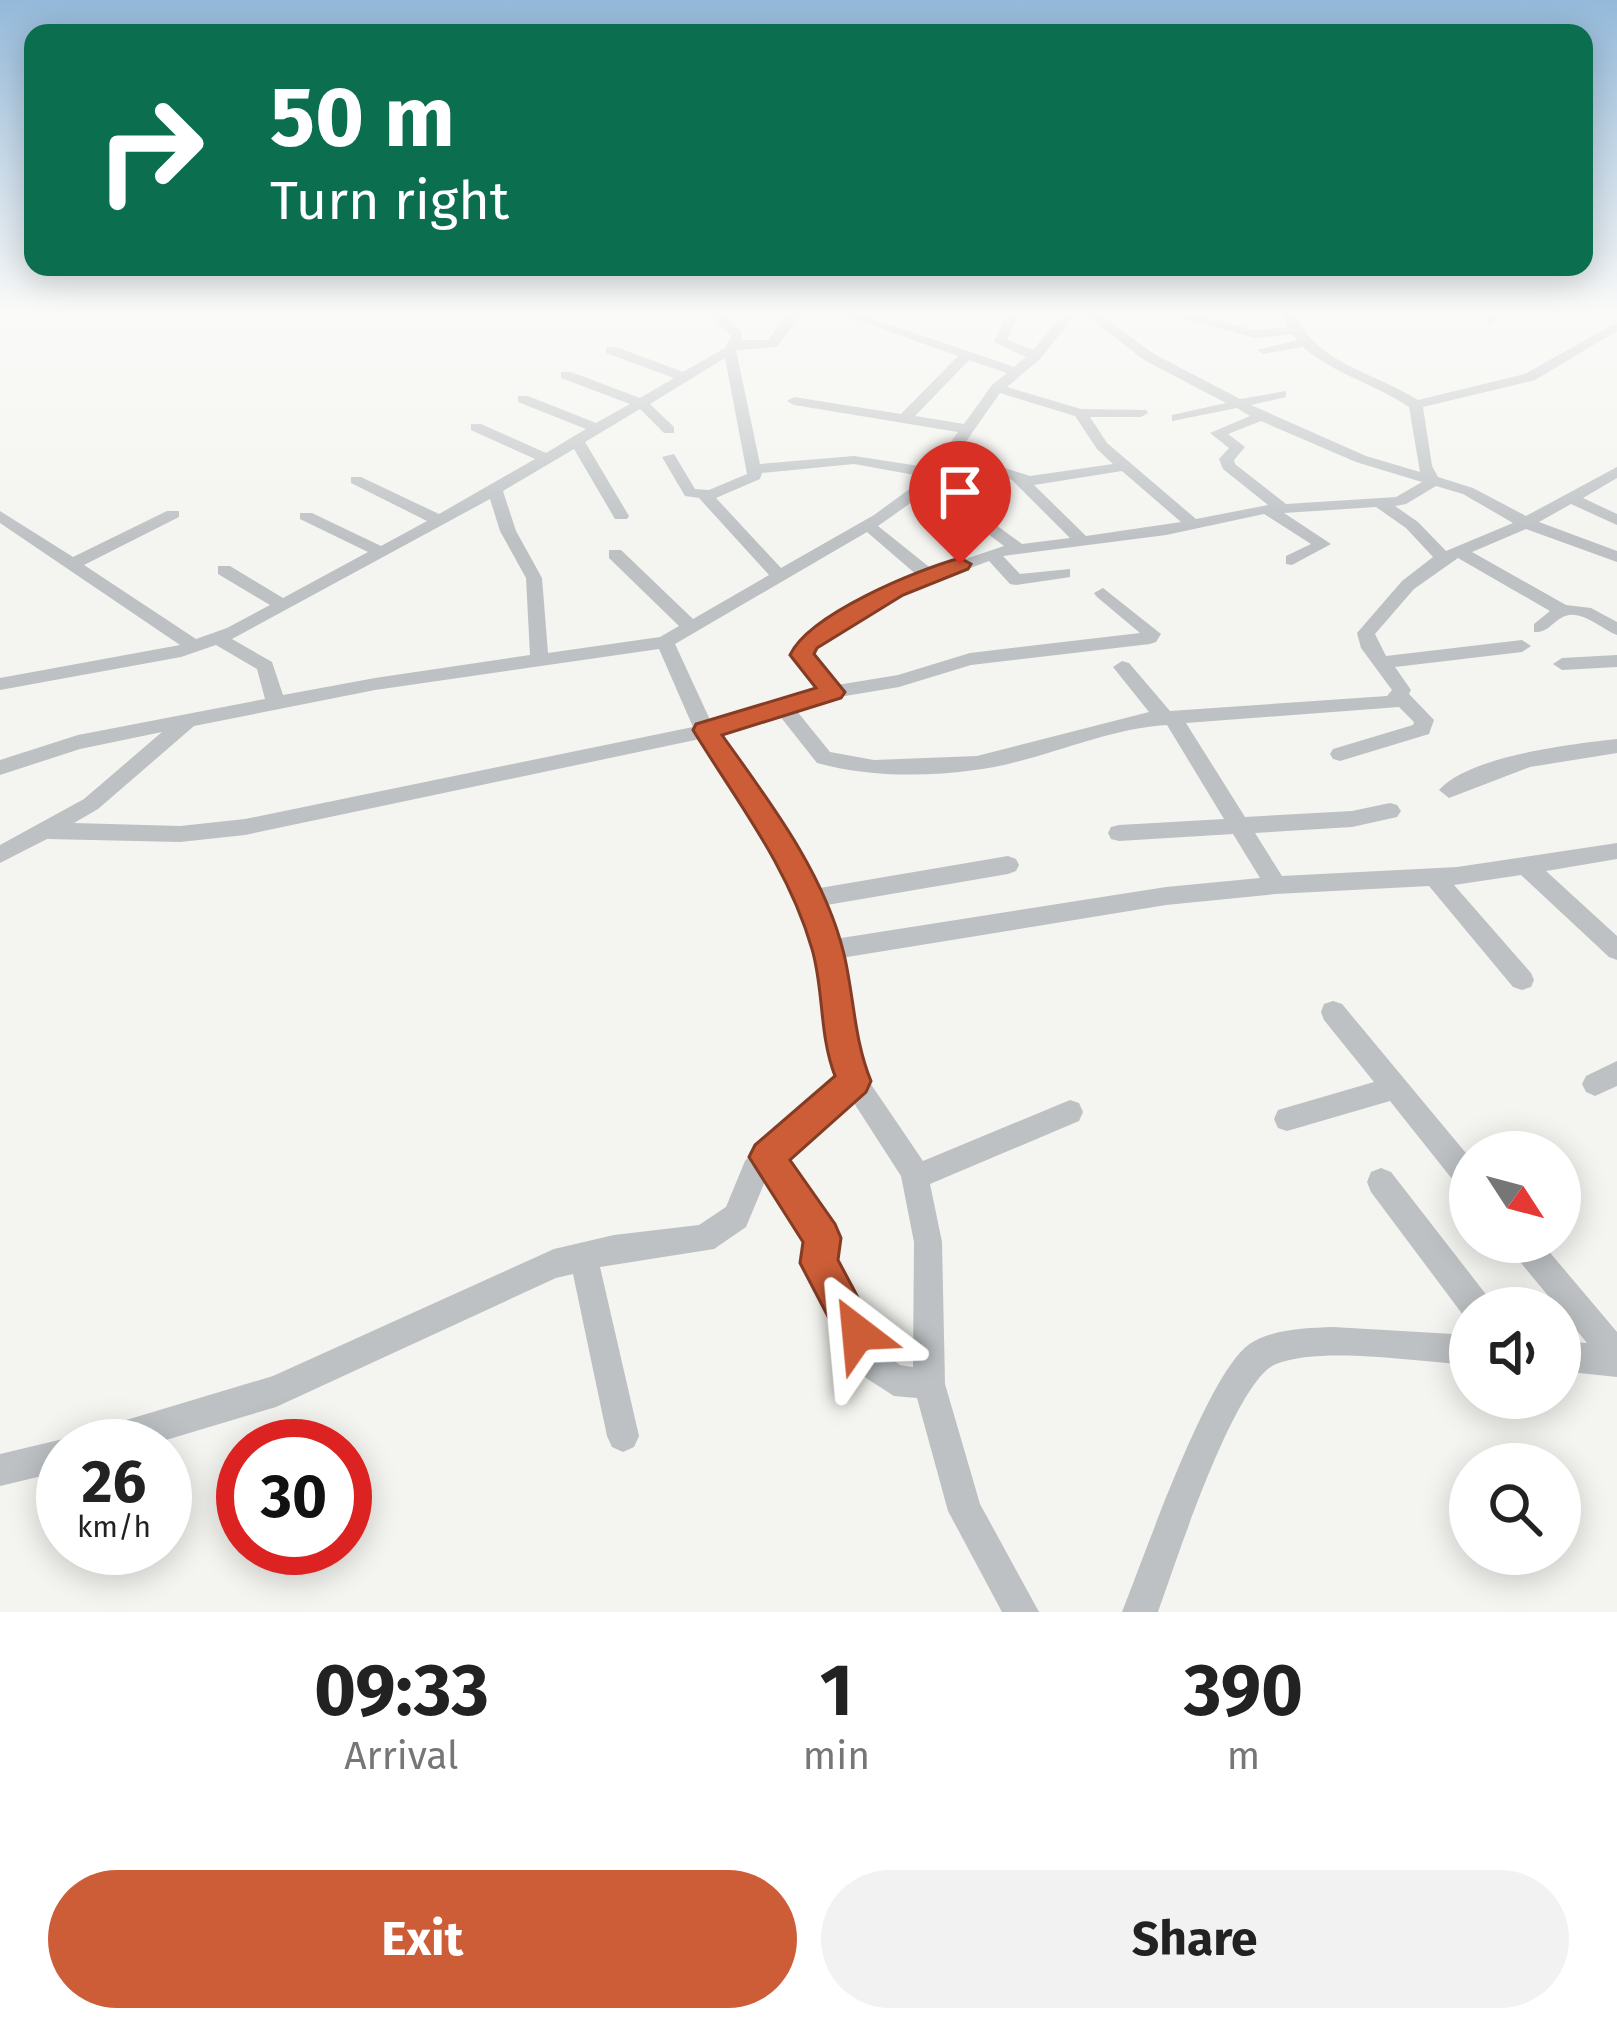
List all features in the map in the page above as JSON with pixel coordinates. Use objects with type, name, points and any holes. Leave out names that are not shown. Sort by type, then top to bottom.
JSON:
[{"type":"street","points":[[605,389],[640,403],[669,430]]},
{"type":"street","points":[[0,684],[218,638],[495,490],[663,389]]},
{"type":"street","points":[[669,457],[691,493],[707,494],[749,482],[755,476],[741,389]]},
{"type":"street","points":[[904,419],[933,389]]},
{"type":"street","points":[[0,768],[78,742],[423,676],[665,642],[868,525],[934,479],[996,389]]},
{"type":"street","points":[[1001,389],[1080,413],[1141,412]]},
{"type":"street","points":[[1210,389],[1346,453],[1468,490],[1526,523],[1617,556]]},
{"type":"street","points":[[1385,389],[1416,405],[1478,389]]},
{"type":"street","points":[[1177,418],[1281,394]]},
{"type":"street","points":[[523,399],[597,429]]},
{"type":"street","points":[[794,401],[966,429]]},
{"type":"street","points":[[1416,405],[1433,482]]},
{"type":"street","points":[[1080,413],[1102,446],[1194,525]]},
{"type":"street","points":[[1262,416],[1216,433],[1238,447],[1226,460],[1228,466],[1323,544],[1292,560]]},
{"type":"street","points":[[476,427],[547,459]]},
{"type":"street","points":[[577,441],[621,516]]},
{"type":"street","points":[[951,455],[1018,478],[1038,480],[1127,466]]},
{"type":"street","points":[[753,469],[854,460],[934,479],[1016,548]]},
{"type":"street","points":[[784,708],[824,758],[874,767],[977,763],[1125,722],[1392,702],[1402,690],[1365,640],[1408,585],[1451,554],[1526,523],[1617,472]]},
{"type":"street","points":[[1018,478],[1080,538]]},
{"type":"street","points":[[356,480],[440,520]]},
{"type":"street","points":[[832,692],[804,658],[803,648],[832,625],[928,575],[1016,548],[1194,525],[1274,508],[1380,503],[1410,497],[1433,482]]},
{"type":"street","points":[[495,490],[508,531],[534,578],[540,662]]},
{"type":"street","points":[[707,494],[778,574]]},
{"type":"street","points":[[1569,497],[1617,520]]},
{"type":"street","points":[[1380,503],[1451,554],[1560,609],[1575,608],[1617,629]]},
{"type":"street","points":[[72,564],[172,514]]},
{"type":"street","points":[[0,516],[195,646]]},
{"type":"street","points":[[306,516],[382,552]]},
{"type":"street","points":[[868,525],[928,575]]},
{"type":"street","points":[[615,554],[692,628]]},
{"type":"street","points":[[992,554],[1016,580],[1064,573]]},
{"type":"street","points":[[224,570],[283,605]]},
{"type":"street","points":[[48,831],[180,834],[245,827],[705,730],[832,692],[899,681],[970,659],[1150,638],[1152,634],[1103,593]]},
{"type":"street","points":[[1540,628],[1560,609]]},
{"type":"street","points":[[218,638],[265,666],[276,705]]},
{"type":"street","points":[[665,642],[705,730],[782,842],[828,950],[844,1058],[916,1177],[928,1242],[929,1384],[965,1511],[1022,1612]]},
{"type":"street","points":[[1381,663],[1522,646]]},
{"type":"street","points":[[1562,664],[1617,661]]},
{"type":"street","points":[[1122,667],[1168,717],[1276,885]]},
{"type":"street","points":[[1340,754],[1422,729],[1424,720],[1400,697]]},
{"type":"street","points":[[0,855],[91,804],[188,721]]},
{"type":"street","points":[[1449,790],[1477,775],[1542,754],[1615,749]]},
{"type":"street","points":[[1119,833],[1352,819],[1390,811]]},
{"type":"street","points":[[828,950],[1166,896],[1276,885],[1436,878],[1617,851]]},
{"type":"street","points":[[1586,857],[1617,868]]},
{"type":"street","points":[[807,899],[1008,865]]},
{"type":"street","points":[[1527,867],[1617,950]]},
{"type":"street","points":[[1436,878],[1522,980]]},
{"type":"street","points":[[1334,1012],[1449,1154]]},
{"type":"street","points":[[181,1419],[294,1384],[554,1264],[704,1239],[726,1228],[755,1170],[854,1081]]},
{"type":"street","points":[[1287,1119],[1394,1088]]},
{"type":"street","points":[[916,1177],[1070,1112]]},
{"type":"street","points":[[767,1157],[822,1238],[819,1263],[877,1367],[894,1381],[929,1384]]},
{"type":"street","points":[[1381,1182],[1461,1287]]},
{"type":"street","points":[[583,1256],[623,1436]]},
{"type":"street","points":[[1539,1263],[1617,1359]]},
{"type":"street","points":[[1140,1612],[1215,1428],[1249,1364],[1262,1354],[1310,1343],[1449,1349]]},
{"type":"street","points":[[1581,1357],[1617,1359]]},
{"type":"street","points":[[0,1470],[36,1461]]},
{"type":"route","points":[[858,1333],[819,1263],[822,1238],[767,1157],[854,1081],[844,1058],[828,950],[782,842],[705,730],[832,692],[802,655],[803,648],[832,625],[896,590],[960,564]]}]
